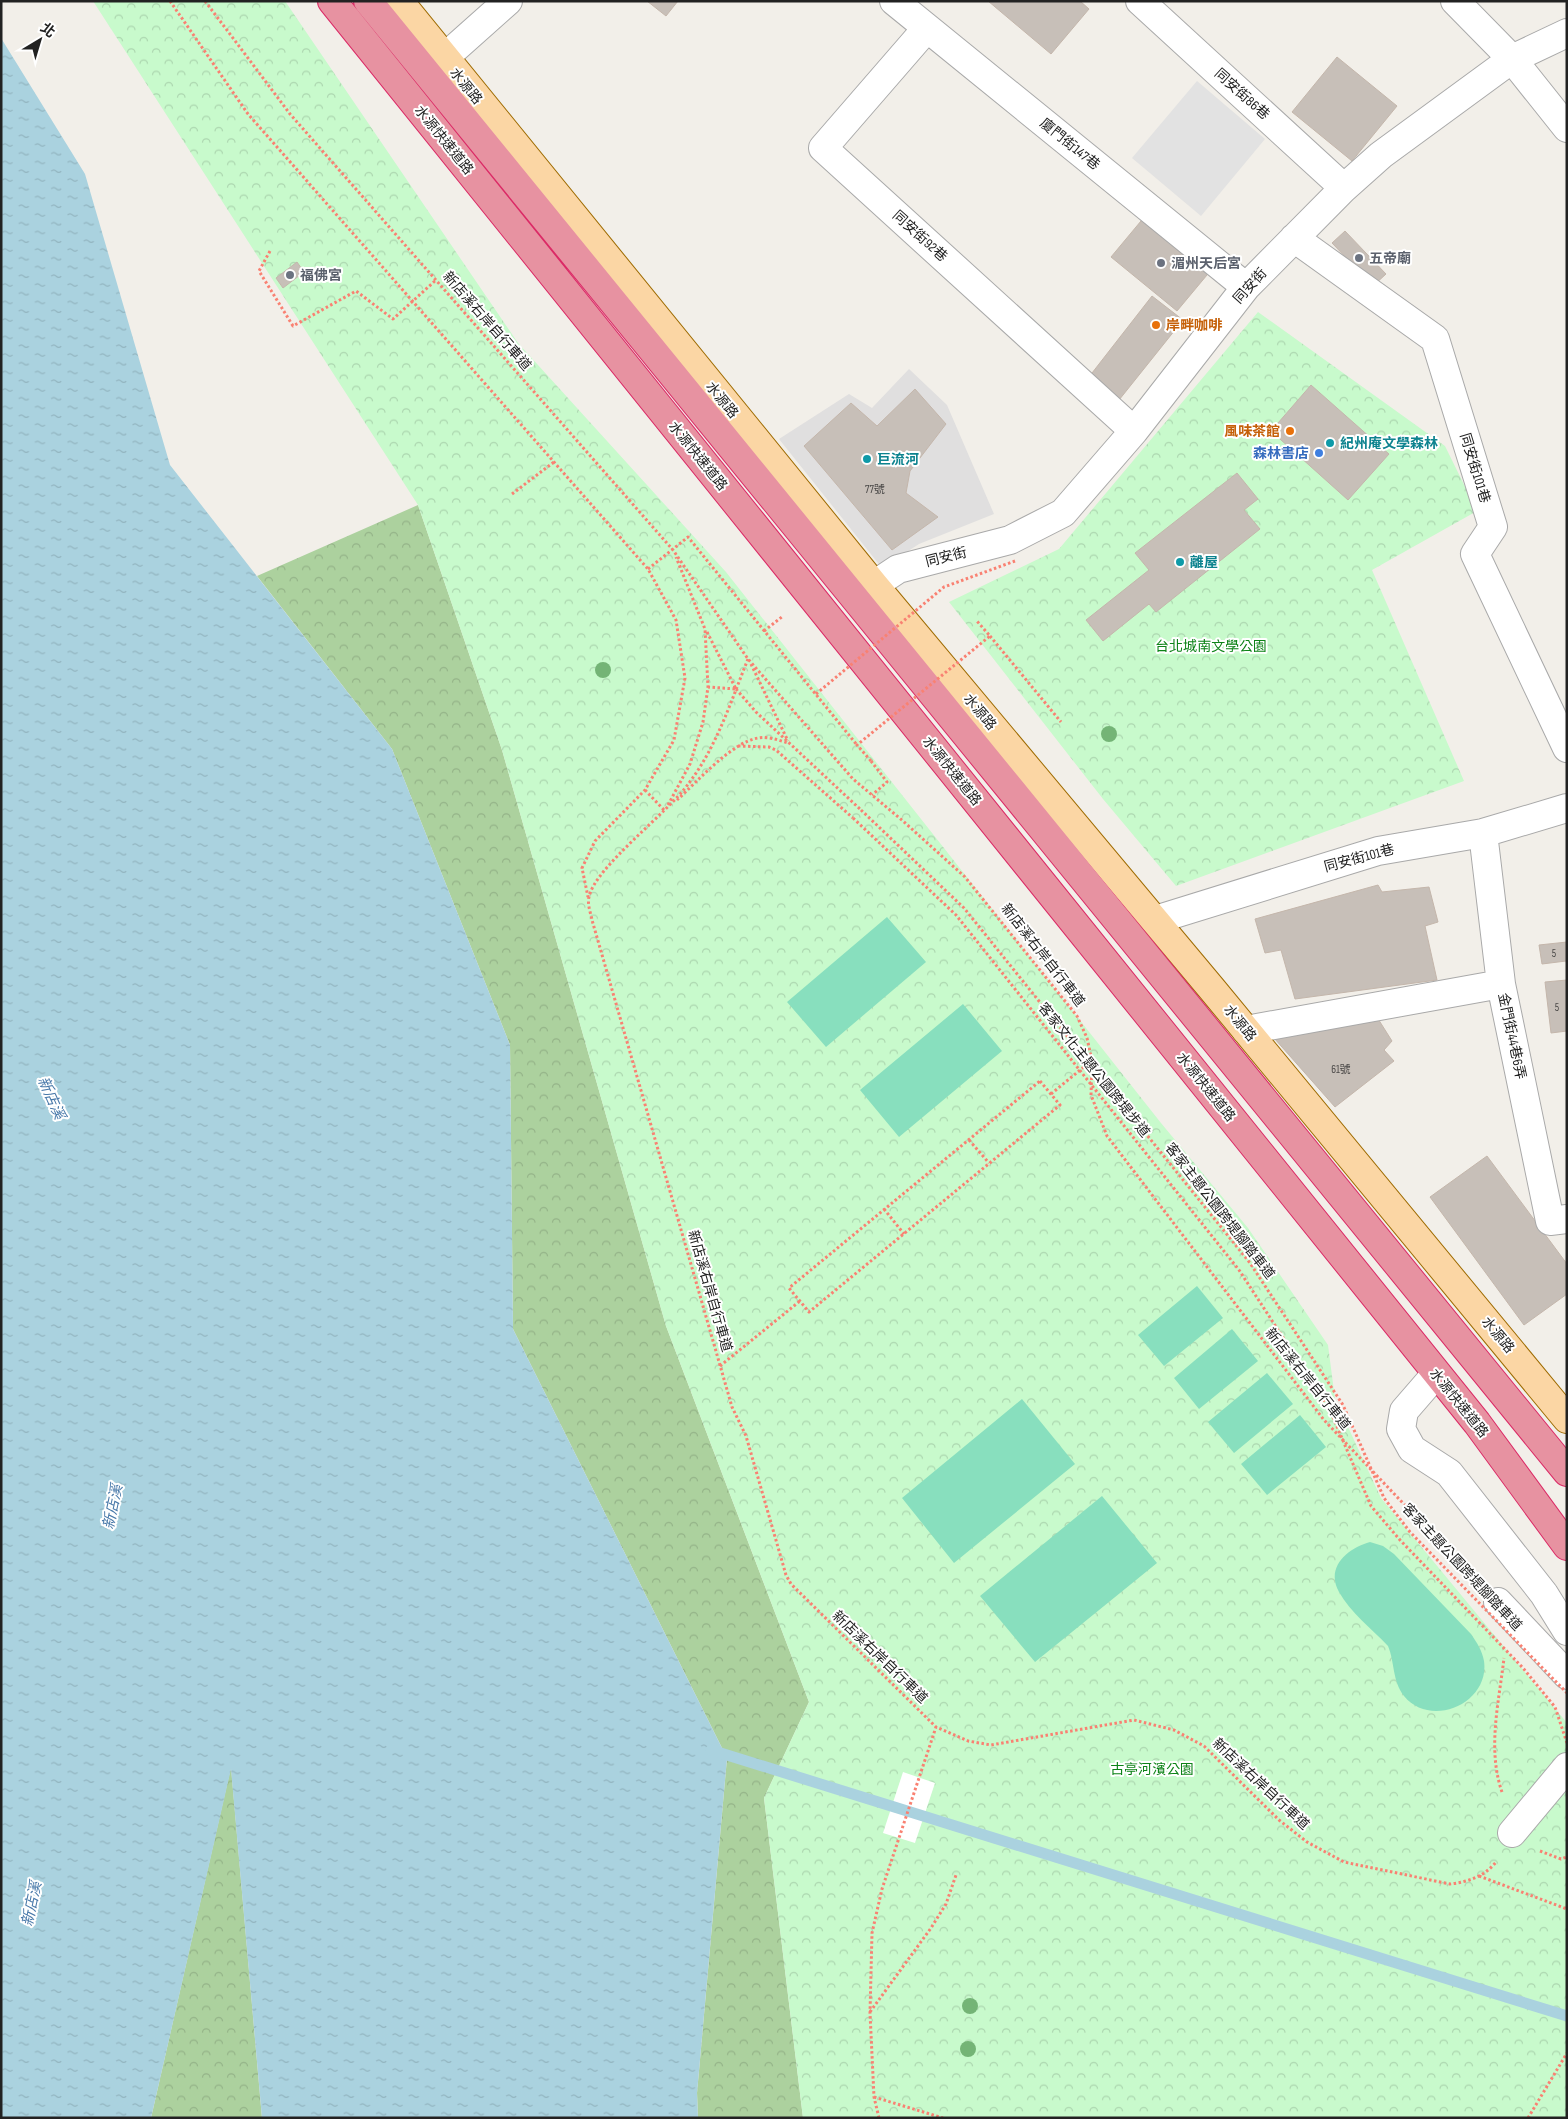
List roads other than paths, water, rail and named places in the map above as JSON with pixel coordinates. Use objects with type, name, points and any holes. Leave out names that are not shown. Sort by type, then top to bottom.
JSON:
[{"type":"highway","name":"水源快速道路","points":[[332,1],[1477,1423],[1567,1546]]},
{"type":"highway","name":"水源快速道路","points":[[368,1],[1567,1472]]},
{"type":"highway","points":[[1477,1423],[1567,1521]]},
{"type":"main road","name":"水源路","points":[[399,1],[874,586],[1155,920],[1567,1418]]},
{"type":"street","points":[[444,58],[508,1]]},
{"type":"street","name":"廈門街147巷","points":[[894,1],[1246,287]]},
{"type":"street","name":"同安街86巷","points":[[1140,1],[1344,188]]},
{"type":"street","points":[[1455,1],[1512,59],[1567,128]]},
{"type":"street","name":"同安街92巷","points":[[927,28],[823,148],[1134,431]]},
{"type":"street","name":"同安街","points":[[874,586],[898,569],[1010,540],[1063,513],[1134,431],[1246,287],[1344,188],[1381,154],[1512,59],[1567,33]]},
{"type":"street","name":"同安街101巷","points":[[1294,238],[1436,339],[1493,528],[1475,554],[1567,748]]},
{"type":"street","name":"同安街101巷","points":[[1155,920],[1378,851],[1483,833],[1567,808]]},
{"type":"street","name":"金門街44巷6弄","points":[[1483,833],[1501,984],[1550,1221],[1567,1219]]},
{"type":"street","points":[[1246,1030],[1501,984]]},
{"type":"street","points":[[1436,1374],[1404,1412],[1400,1429],[1412,1449],[1449,1473],[1544,1594],[1567,1630]]},
{"type":"street","points":[[1498,1602],[1567,1675]]},
{"type":"street","points":[[1512,1833],[1567,1767]]},
{"type":"water","name":"新店溪","points":[[1,38],[85,174],[170,465],[392,749],[510,1045],[513,1329],[727,1758],[697,2093],[698,2118],[262,2118],[231,1769],[151,2118],[1,2118]]},
{"type":"waterway","points":[[711,1750],[1567,2016]]},
{"type":"place","name":"五帝廟","points":[[1359,258]]},
{"type":"place","name":"湄州天后宮","points":[[1161,263]]},
{"type":"place","name":"福佛宮","points":[[290,275]]},
{"type":"place","name":"岸畔咖啡","points":[[1156,325]]},
{"type":"place","name":"風味茶館","points":[[1290,431]]},
{"type":"place","name":"紀州庵文學森林","points":[[1330,443]]},
{"type":"place","name":"森林書店","points":[[1319,453]]},
{"type":"place","name":"巨流河","points":[[867,459]]},
{"type":"place","name":"離屋","points":[[1180,562]]},
{"type":"park label","name":"台北城南文學公園","points":[[1211,646]]},
{"type":"park label","name":"古亭河濱公園","points":[[1152,1769]]}]
